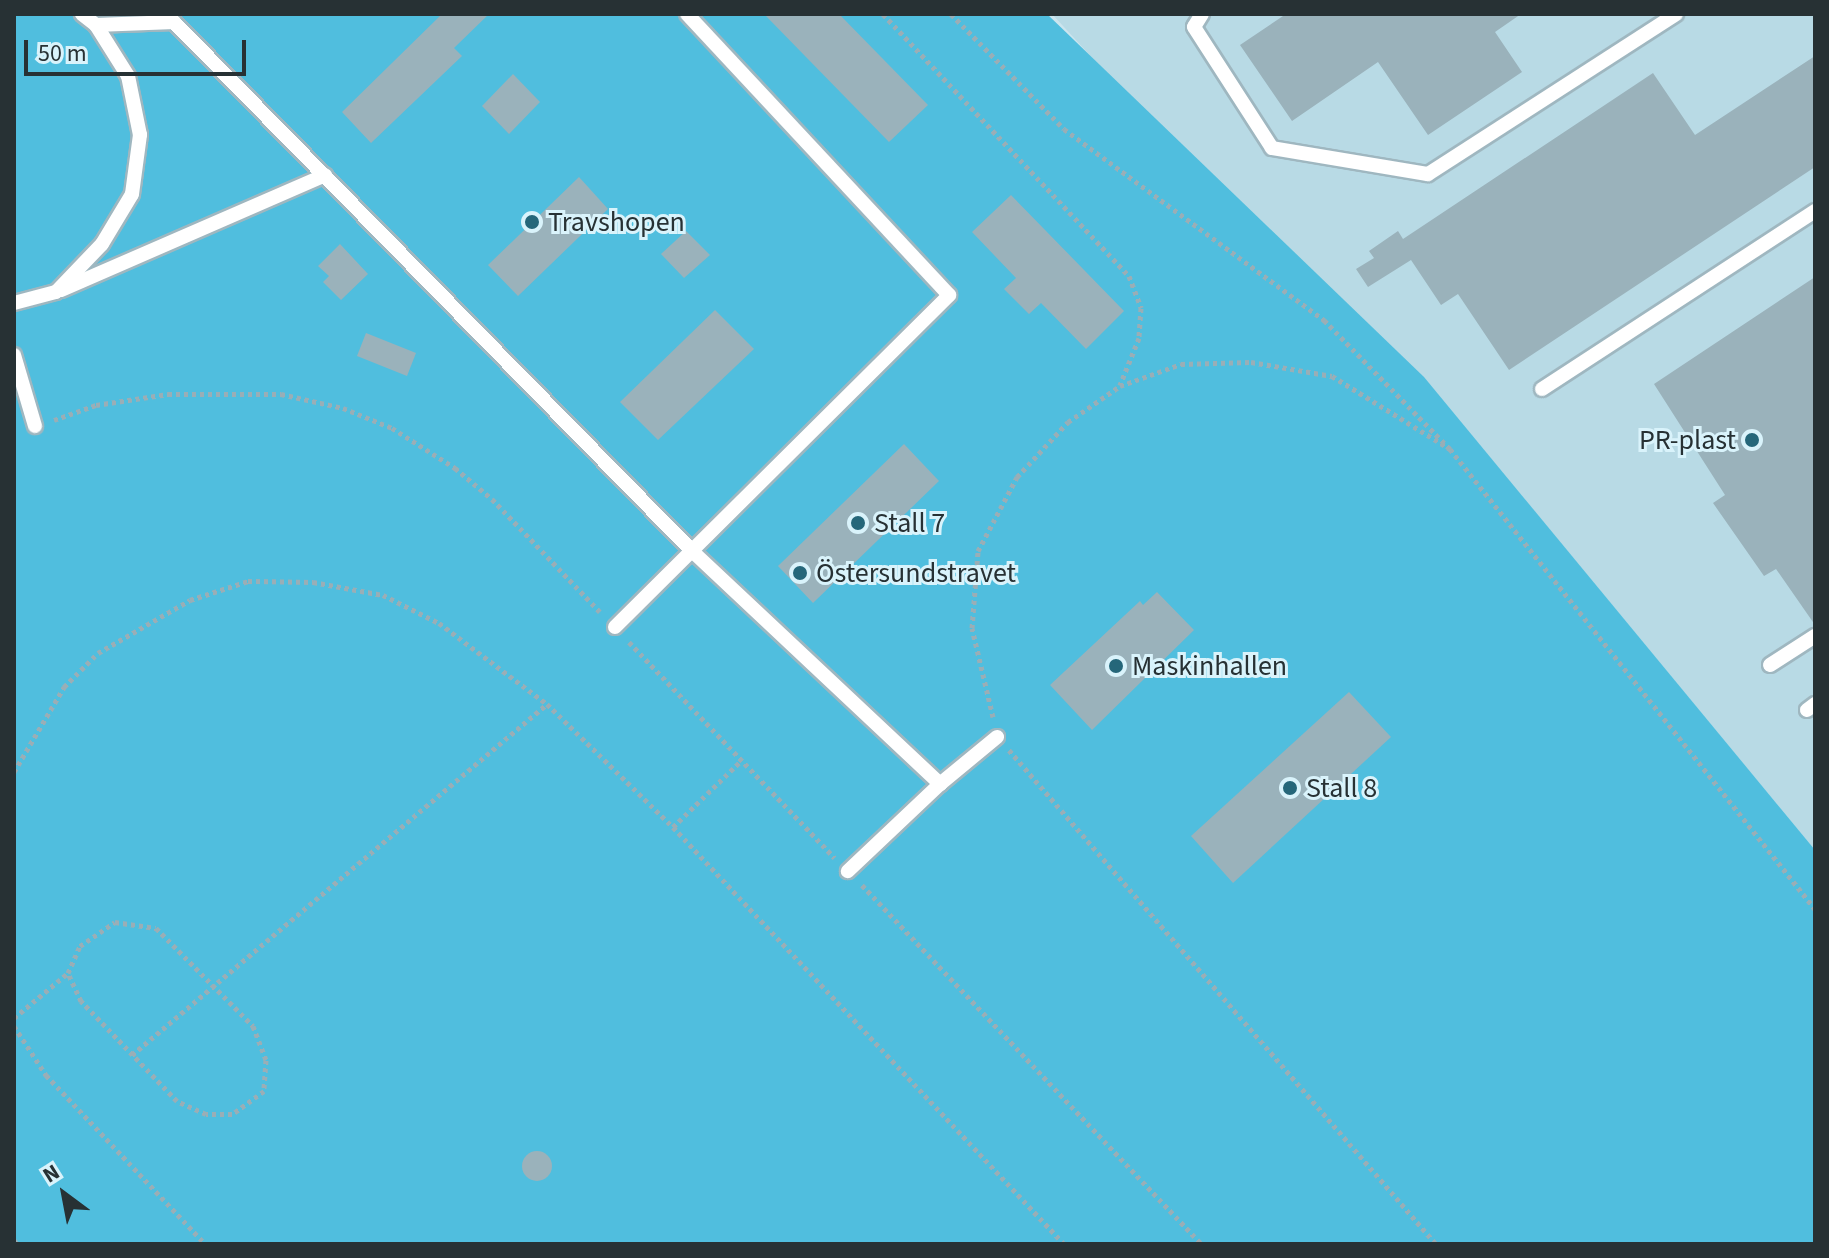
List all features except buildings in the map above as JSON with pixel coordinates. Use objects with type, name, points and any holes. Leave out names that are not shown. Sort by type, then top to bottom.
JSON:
[{"type":"lane","points":[[56,292],[102,244],[132,194],[140,135],[128,76],[96,25],[82,14]]},
{"type":"lane","points":[[615,627],[949,295],[687,14]]},
{"type":"lane","points":[[1202,14],[1194,27],[1272,148],[1428,174],[1676,14]]},
{"type":"lane","points":[[96,25],[170,18],[691,550],[940,784]]},
{"type":"lane","points":[[14,303],[56,292],[325,175]]},
{"type":"lane","points":[[1542,389],[1815,211]]},
{"type":"lane","points":[[14,355],[35,426]]},
{"type":"lane","points":[[1770,665],[1815,636]]},
{"type":"lane","points":[[848,871],[940,784],[997,737]]},
{"type":"path","points":[[883,14],[1129,276],[1141,308],[1139,338],[1120,386]]},
{"type":"path","points":[[951,14],[1064,129],[1324,320],[1450,449],[1815,909]]},
{"type":"path","points":[[1436,1244],[997,737],[972,628],[978,551],[1017,477],[1068,422],[1120,386],[1181,364],[1251,362],[1332,376],[1450,449]]},
{"type":"path","points":[[35,426],[96,405],[168,394],[281,394],[343,408],[392,428],[455,468],[492,499],[1201,1244]]},
{"type":"path","points":[[14,772],[64,687],[98,653],[190,600],[248,581],[313,582],[383,595],[439,623],[547,704],[673,827],[1064,1244]]},
{"type":"path","points":[[132,1055],[547,704]]},
{"type":"path","points":[[673,827],[742,760]]},
{"type":"path","points":[[14,1018],[68,973],[80,946],[115,922],[156,928],[253,1026],[266,1060],[264,1091],[232,1114],[206,1114],[177,1101],[81,1001],[68,973]]},
{"type":"path","points":[[14,1026],[46,1075],[205,1244]]},
{"type":"shaded area","name":"Östersundstravet","points":[[14,14],[1047,14],[1424,377],[1815,850],[1815,1244],[14,1244]]},
{"type":"shaded area","points":[[1052,14],[1815,14],[1815,850],[1424,378],[1109,76]]},
{"type":"place","name":"Travshopen","points":[[532,222]]},
{"type":"place","name":"PR-plast","points":[[1752,440]]},
{"type":"place","name":"Stall 7","points":[[858,523]]},
{"type":"place","name":"Östersundstravet","points":[[800,573]]},
{"type":"place","name":"Maskinhallen","points":[[1116,666]]},
{"type":"place","name":"Stall 8","points":[[1290,788]]}]
